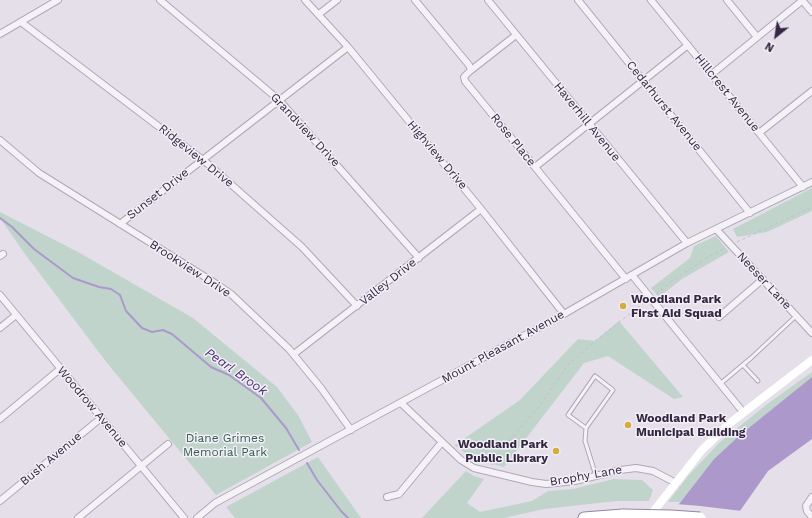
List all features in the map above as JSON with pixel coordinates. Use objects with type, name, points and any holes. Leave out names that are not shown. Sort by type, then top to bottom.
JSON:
[{"type":"highway","points":[[584,518],[623,515],[700,518]]},
{"type":"main road","points":[[648,518],[702,450],[730,423],[812,360]]},
{"type":"street","points":[[0,34],[58,0]]},
{"type":"street","name":"Grandview Drive","points":[[160,0],[279,100],[419,258]]},
{"type":"street","name":"Highview Drive","points":[[305,0],[348,47],[564,314]]},
{"type":"street","points":[[319,14],[337,0]]},
{"type":"street","name":"Rose Place","points":[[415,0],[469,65],[470,72],[464,77],[465,81],[626,279]]},
{"type":"street","name":"Haverhill Avenue","points":[[488,0],[686,243]]},
{"type":"street","name":"Cedarhurst Avenue","points":[[578,0],[750,213]]},
{"type":"street","name":"Hillcrest Avenue","points":[[651,0],[803,186]]},
{"type":"street","points":[[727,0],[757,37]]},
{"type":"street","points":[[712,74],[802,0],[812,12]]},
{"type":"street","name":"Ridgeview Drive","points":[[21,22],[203,160],[298,242],[356,306]]},
{"type":"street","points":[[470,72],[516,35]]},
{"type":"street","points":[[535,167],[688,45]]},
{"type":"street","name":"Sunset Drive","points":[[120,224],[348,47]]},
{"type":"street","points":[[759,132],[812,91]]},
{"type":"street","name":"Brookview Drive","points":[[0,140],[39,173],[231,294],[294,354],[351,430]]},
{"type":"street","name":"Mount Pleasant Avenue","points":[[197,518],[215,503],[564,314],[686,243],[812,182]]},
{"type":"street","name":"Valley Drive","points":[[294,354],[481,210]]},
{"type":"street","name":"Neeser Lane","points":[[716,229],[812,333]]},
{"type":"street","points":[[632,275],[743,412]]},
{"type":"street","points":[[719,317],[763,279]]},
{"type":"street","name":"Woodrow Avenue","points":[[0,295],[184,518]]},
{"type":"street","points":[[0,328],[16,315]]},
{"type":"street","points":[[0,419],[60,369]]},
{"type":"street","name":"Brophy Lane","points":[[401,403],[461,460],[474,468],[546,484],[636,468],[653,472],[676,483]]},
{"type":"street","name":"Bush Avenue","points":[[0,501],[101,418]]},
{"type":"street","points":[[387,497],[399,494],[442,442]]},
{"type":"street","points":[[78,518],[168,444]]},
{"type":"street","points":[[812,496],[806,506],[807,511],[812,517]]},
{"type":"lane","points":[[720,384],[796,316]]},
{"type":"lane","points":[[743,365],[758,381]]},
{"type":"lane","points":[[586,428],[568,415],[595,376],[613,390],[586,428],[585,441],[596,476]]},
{"type":"path","points":[[490,472],[494,458],[541,404],[568,365],[595,341],[650,298],[705,259],[731,245],[812,207]]},
{"type":"green space","points":[[812,188],[812,211],[767,232],[737,237],[733,229]]},
{"type":"green space","name":"Diane Grimes Memorial Park","points":[[0,212],[78,252],[193,318],[277,387],[298,415],[312,442],[216,495],[107,363],[25,254],[0,218]]},
{"type":"green space","points":[[716,236],[729,252],[682,279],[659,297],[651,288],[690,258],[694,246]]},
{"type":"green space","points":[[619,321],[683,397],[674,399],[608,356],[584,363],[504,467],[471,458],[455,445],[520,400],[578,339],[595,341]]},
{"type":"green space","points":[[812,372],[812,377],[740,435],[714,459],[680,502],[668,502],[688,476],[720,442],[766,405]]},
{"type":"green space","points":[[318,457],[361,518],[235,518],[226,507]]},
{"type":"green space","points":[[466,471],[474,476],[484,479],[467,503],[480,512],[532,501],[548,491],[573,489],[614,479],[642,480],[653,490],[649,501],[617,501],[544,509],[504,518],[422,518]]},
{"type":"shaded area","points":[[812,377],[812,439],[768,471],[735,518],[668,518],[714,459],[740,435]]},
{"type":"pier","points":[[676,504],[742,511],[737,518],[666,518]]},
{"type":"waterway","name":"Pearl Brook","points":[[0,218],[12,227],[34,249],[73,278],[99,287],[111,289],[120,295],[126,311],[142,328],[152,332],[163,330],[172,334],[211,367],[229,375],[261,398],[286,428],[299,450]]},
{"type":"waterway","name":"Pearl Brook","points":[[307,463],[317,480],[348,518]]},
{"type":"place","name":"Woodland Park First Aid Squad","points":[[623,306]]},
{"type":"place","name":"Woodland Park Municipal Building","points":[[628,425]]},
{"type":"place","name":"Woodland Park Public Library","points":[[556,451]]}]
